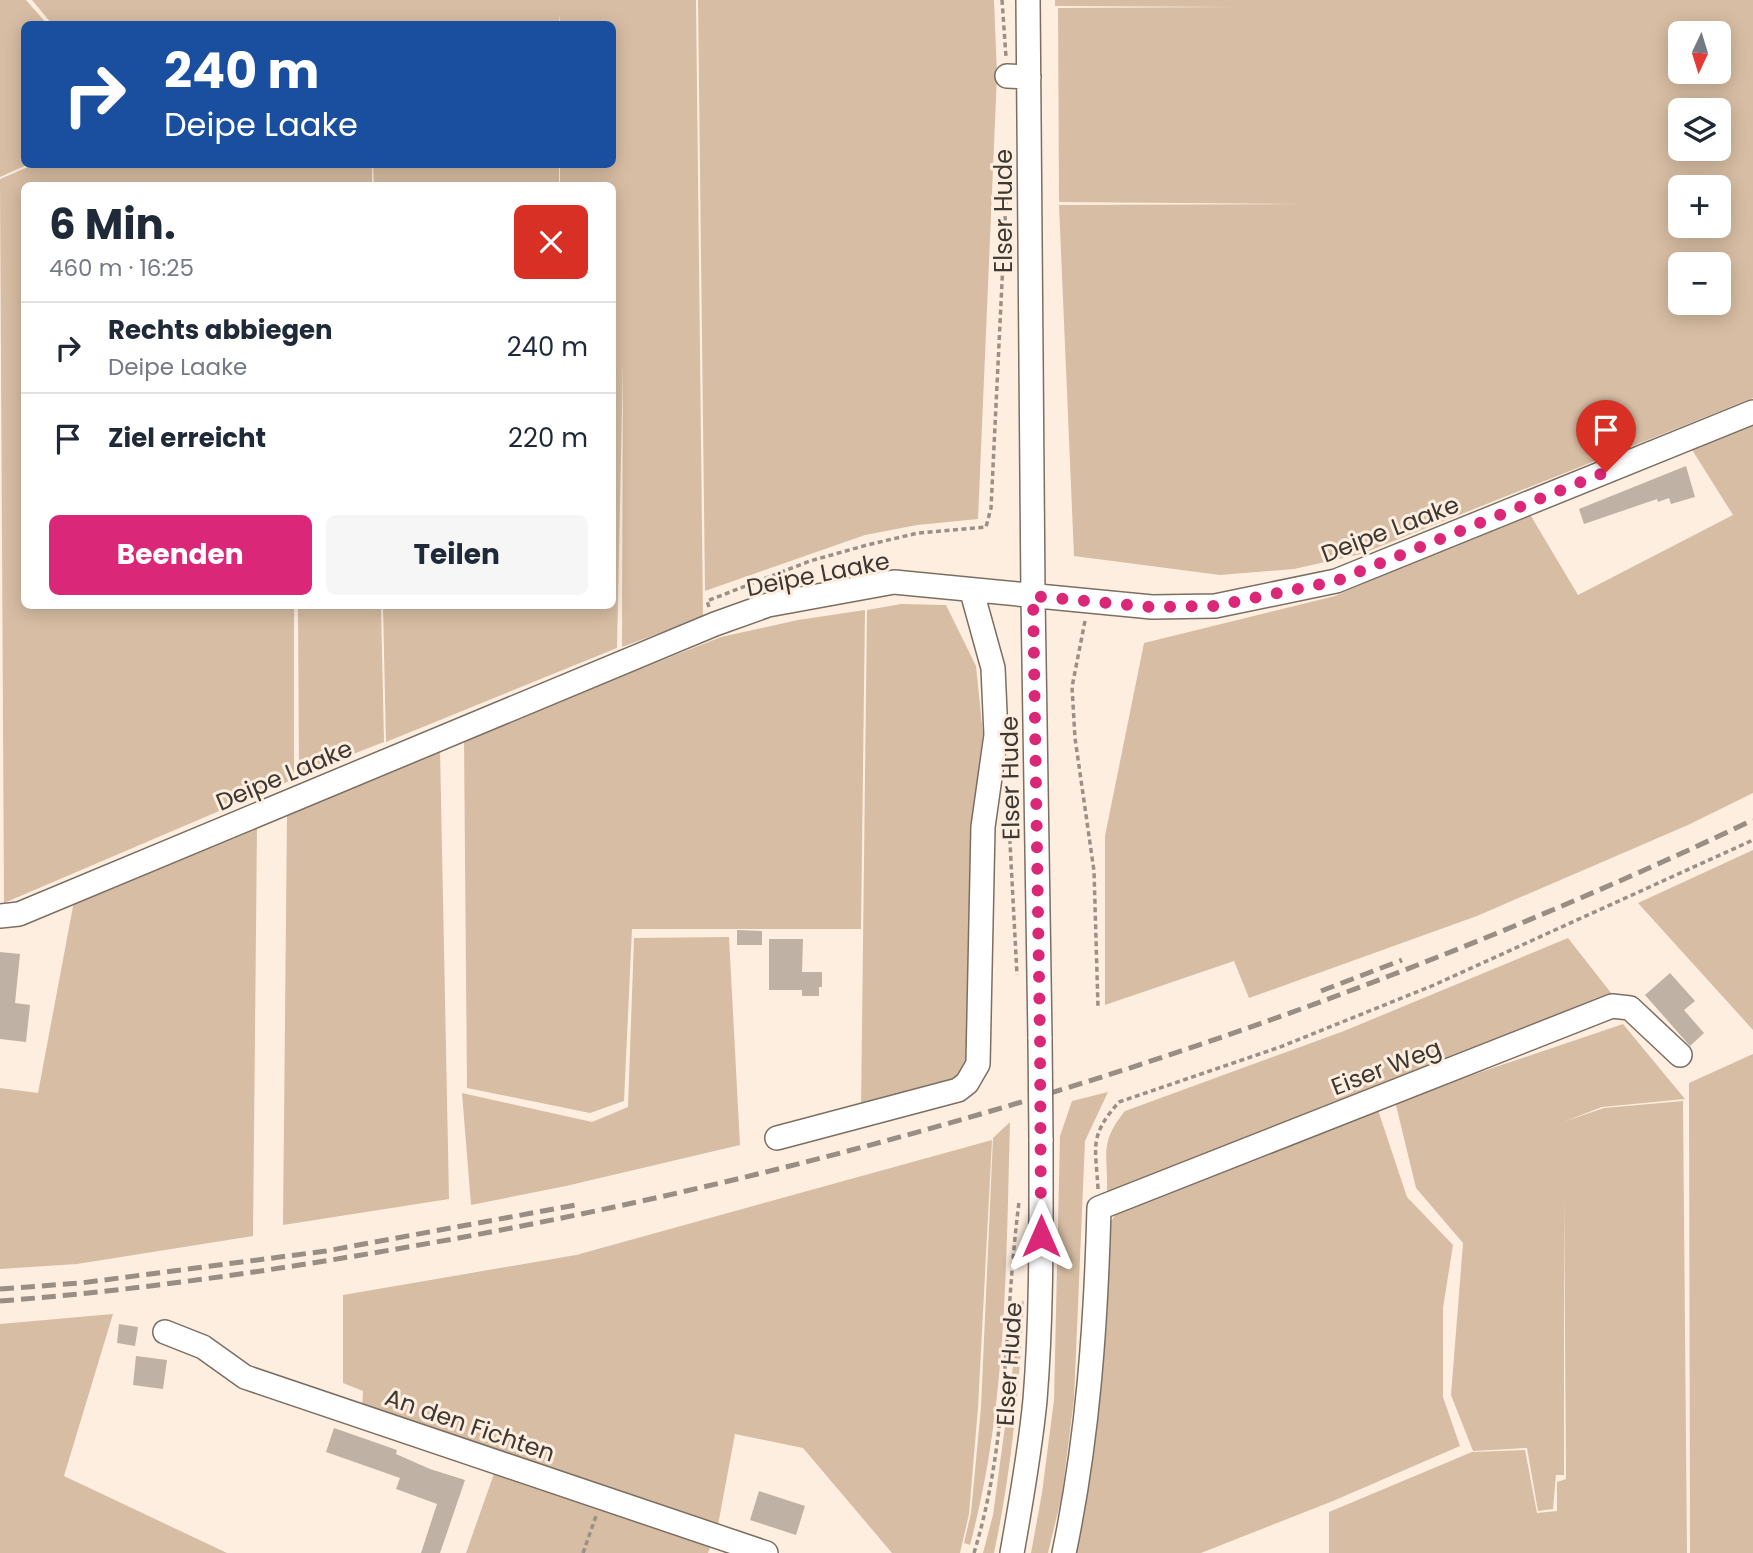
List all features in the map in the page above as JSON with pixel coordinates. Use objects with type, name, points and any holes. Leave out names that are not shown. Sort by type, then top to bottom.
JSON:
[{"type":"street","name":"Elser Hude","points":[[1012,1553],[1035,1402],[1040,1276],[1040,1039],[1033,596],[1018,77],[1028,0]]},
{"type":"street","name":"Deipe Laake","points":[[0,916],[19,914],[715,624],[768,605],[894,582],[972,592],[1152,607],[1215,606],[1336,581],[1753,412]]},
{"type":"street","name":"Elser Hude","points":[[777,1138],[958,1090],[974,1074],[978,1064],[983,827],[996,735],[993,668],[972,592]]},
{"type":"street","name":"Eiser Weg","points":[[1063,1553],[1088,1408],[1097,1300],[1099,1208],[1612,1006],[1630,1009],[1680,1055]]},
{"type":"street","name":"An den Fichten","points":[[165,1332],[203,1348],[244,1377],[766,1553]]},
{"type":"path","points":[[1002,0],[1018,77]]},
{"type":"path","points":[[715,624],[707,601],[810,561],[918,533],[986,527],[991,508],[1008,170]]},
{"type":"path","points":[[1088,602],[1072,687],[1075,738],[1094,872],[1098,1007]]},
{"type":"path","points":[[1007,799],[1017,979]]},
{"type":"path","points":[[1097,1172],[1094,1141],[1103,1119],[1119,1102],[1280,1047],[1434,985],[1753,840]]},
{"type":"path","points":[[974,1553],[986,1515],[1002,1409],[1021,1194]]},
{"type":"path","points":[[583,1553],[602,1497]]},
{"type":"shaded area","points":[[0,0],[26,0],[44,21],[21,21],[21,168],[0,177]]},
{"type":"shaded area","points":[[32,0],[696,0],[703,617],[622,647],[623,363],[617,648],[386,742],[383,609],[616,609],[616,182],[560,182],[560,168],[616,168],[616,21],[560,21],[560,14],[559,21],[50,21]]},
{"type":"shaded area","points":[[698,0],[994,0],[997,75],[978,519],[917,525],[865,535],[705,591]]},
{"type":"shaded area","points":[[1055,0],[1753,0],[1753,398],[1361,554],[1294,569],[1220,575],[1074,556],[1059,205],[1305,204],[1059,202],[1058,8],[1239,7],[1055,6]]},
{"type":"shaded area","points":[[26,168],[372,168],[372,182],[21,182],[21,609],[294,609],[294,779],[4,903],[0,179]]},
{"type":"shaded area","points":[[373,168],[559,168],[559,182],[374,182]]},
{"type":"shaded area","points":[[1753,419],[1753,793],[1688,825],[1477,916],[1249,998],[1234,961],[1105,1005],[1105,836],[1144,643],[1335,596],[1528,511],[1578,595],[1733,515],[1689,445]]},
{"type":"shaded area","points":[[901,604],[946,605],[976,666],[983,734],[972,825],[967,1066],[951,1089],[861,1112],[867,610]]},
{"type":"shaded area","points":[[298,609],[381,609],[384,742],[299,775]]},
{"type":"shaded area","points":[[865,610],[861,929],[632,929],[624,1101],[590,1113],[467,1088],[464,739],[721,637],[798,620]]},
{"type":"shaded area","points":[[440,749],[449,1199],[283,1225],[287,814]]},
{"type":"shaded area","points":[[257,827],[253,1236],[77,1264],[0,1269],[0,1088],[38,1093],[74,901]]},
{"type":"shaded area","points":[[1753,850],[1753,1030],[1638,903]]},
{"type":"shaded area","points":[[729,937],[740,1145],[566,1186],[471,1205],[462,1093],[592,1122],[628,1107],[634,938]]},
{"type":"shaded area","points":[[1568,938],[1615,998],[1121,1193],[1107,1191],[1108,1140],[1125,1111],[1344,1031]]},
{"type":"shaded area","points":[[1623,1024],[1685,1099],[1602,1107],[1563,1122],[1604,1108],[1683,1101],[1687,1553],[1329,1553],[1329,1512],[1472,1452],[1525,1450],[1537,1513],[1557,1511],[1557,1482],[1566,1479],[1564,1192],[1564,1475],[1556,1475],[1553,1509],[1538,1511],[1527,1448],[1473,1451],[1451,1395],[1463,1243],[1416,1188],[1395,1101]]},
{"type":"shaded area","points":[[1753,1054],[1753,1553],[1690,1553],[1689,1083]]},
{"type":"shaded area","points":[[1108,1092],[1085,1141],[1074,1399],[1062,1495],[1048,1553],[1031,1553],[1054,1400],[1060,1136],[1072,1101]]},
{"type":"shaded area","points":[[1377,1107],[1407,1197],[1453,1245],[1443,1308],[1443,1397],[1460,1446],[1333,1501],[1201,1553],[1075,1553],[1094,1444],[1105,1324],[1105,1248],[1112,1219],[1119,1211]]},
{"type":"shaded area","points":[[1010,1122],[1005,1281],[998,1388],[982,1493],[970,1545],[964,1543],[971,1513],[981,1407],[993,1138]]},
{"type":"shaded area","points":[[992,1140],[978,1408],[969,1514],[960,1553],[892,1553],[803,1448],[735,1434],[718,1525],[362,1410],[363,1391],[343,1383],[343,1295],[576,1255]]},
{"type":"shaded area","points":[[1022,1300],[1024,1302],[1017,1397],[1006,1490],[994,1553],[983,1553],[993,1515]]},
{"type":"shaded area","points":[[113,1314],[64,1476],[227,1553],[0,1553],[0,1324]]},
{"type":"shaded area","points":[[496,1468],[711,1545],[708,1553],[466,1553]]},
{"type":"building","points":[[1686,466],[1695,497],[1671,504],[1669,498],[1658,502],[1657,499],[1584,524],[1579,509]]},
{"type":"building","points":[[737,930],[762,931],[762,945],[737,945]]},
{"type":"building","points":[[769,939],[803,939],[802,972],[822,972],[819,996],[802,996],[802,990],[769,990]]},
{"type":"building","points":[[0,952],[20,954],[15,1003],[30,1005],[26,1042],[0,1039]]},
{"type":"building","points":[[1670,973],[1695,1001],[1684,1010],[1704,1033],[1690,1046],[1645,995]]},
{"type":"building","points":[[119,1324],[138,1327],[135,1346],[117,1343]]},
{"type":"building","points":[[136,1356],[167,1360],[163,1389],[133,1385]]},
{"type":"building","points":[[334,1428],[397,1450],[396,1454],[430,1469],[465,1480],[440,1553],[421,1553],[437,1504],[396,1489],[400,1478],[326,1452]]},
{"type":"building","points":[[759,1491],[805,1506],[796,1535],[750,1520]]},
{"type":"railway","points":[[0,1301],[117,1290],[348,1257],[464,1237],[630,1203],[796,1165],[960,1120],[1283,1016],[1442,955],[1598,890],[1753,820]]},
{"type":"railway","points":[[1321,991],[1402,960]]},
{"type":"railway","points":[[0,1289],[81,1283],[326,1251],[581,1204]]},
{"type":"route","points":[[1041,1236],[1033,596],[1152,607],[1215,606],[1336,581],[1606,472]]}]
